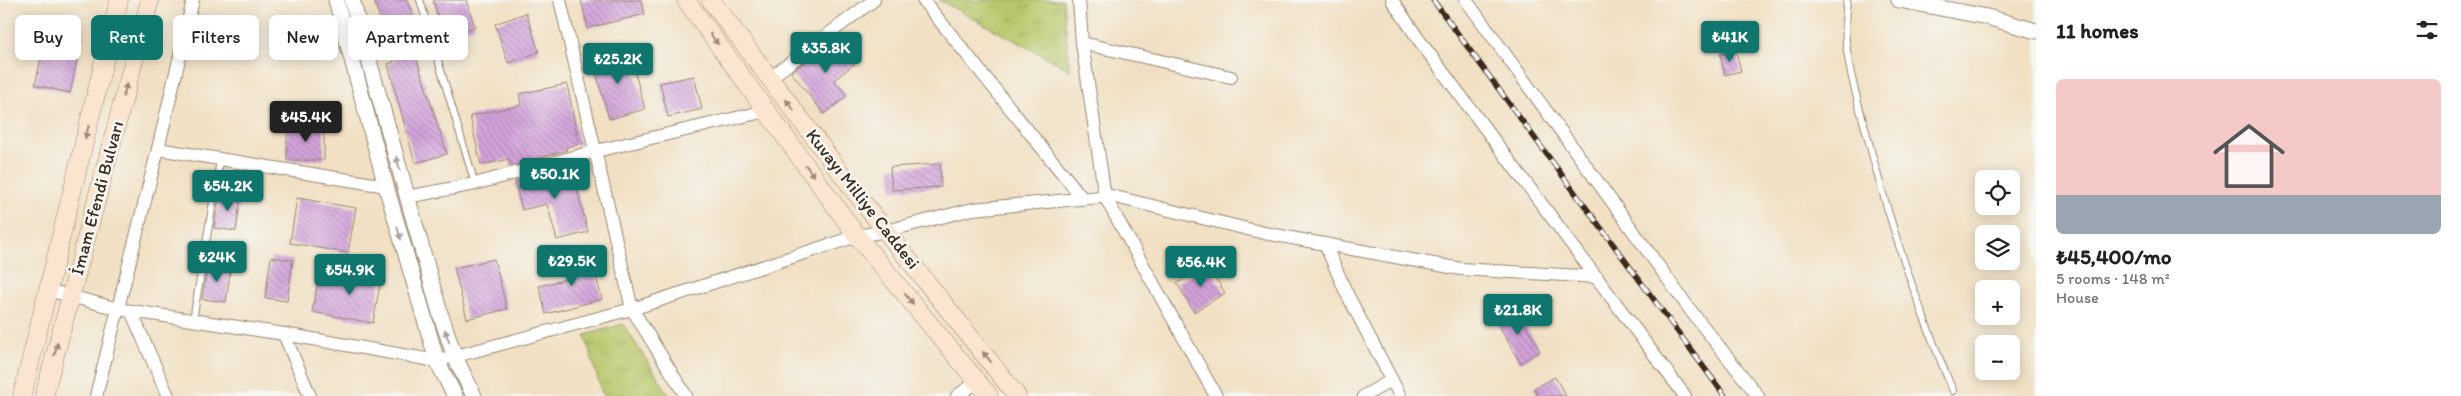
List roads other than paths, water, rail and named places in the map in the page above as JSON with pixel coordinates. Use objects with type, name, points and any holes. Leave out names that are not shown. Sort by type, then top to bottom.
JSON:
[{"type":"main road","name":"İmam Efendi Bulvarı","points":[[22,396],[119,0]]},
{"type":"main road","name":"İmam Efendi Bulvarı","points":[[44,396],[150,0]]},
{"type":"main road","name":"Kuvayı Milliye Caddesi","points":[[686,0],[857,236],[989,396]]},
{"type":"main road","name":"Kuvayı Milliye Caddesi","points":[[711,0],[886,231],[1017,396]]},
{"type":"street","points":[[96,396],[158,149],[192,0]]},
{"type":"street","points":[[336,0],[386,186],[437,361],[455,396]]},
{"type":"street","points":[[352,0],[440,313],[455,357],[474,396]]},
{"type":"street","points":[[560,0],[632,309],[686,396]]},
{"type":"street","points":[[770,78],[874,0]]},
{"type":"street","points":[[923,0],[1083,199]]},
{"type":"street","points":[[1079,0],[1082,43],[1106,197],[1216,396]]},
{"type":"street","points":[[1392,0],[1419,40],[1685,396]]},
{"type":"street","points":[[1466,0],[1690,312],[1758,396]]},
{"type":"street","points":[[1899,0],[1987,17],[2036,32]]},
{"type":"street","points":[[1082,43],[1232,77]]},
{"type":"street","points":[[407,196],[475,184],[596,151],[766,111]]},
{"type":"street","points":[[158,149],[386,186]]},
{"type":"street","points":[[48,290],[118,309],[284,334],[437,361],[632,309],[857,236],[886,231],[972,209],[1106,197],[1325,244],[1461,269],[1597,277]]},
{"type":"street","points":[[1325,244],[1346,292],[1400,396]]},
{"type":"street","points":[[131,311],[168,396]]},
{"type":"street","points":[[284,334],[310,396]]},
{"type":"street","points":[[1364,396],[1392,380]]},
{"type":"street","points":[[958,396],[977,382]]},
{"type":"lane","points":[[420,0],[475,184]]},
{"type":"lane","points":[[1848,0],[1845,28],[1848,61],[1884,202],[1928,332],[1953,391]]},
{"type":"lane","points":[[193,320],[220,160]]},
{"type":"railway","points":[[1433,0],[1725,396]]}]
